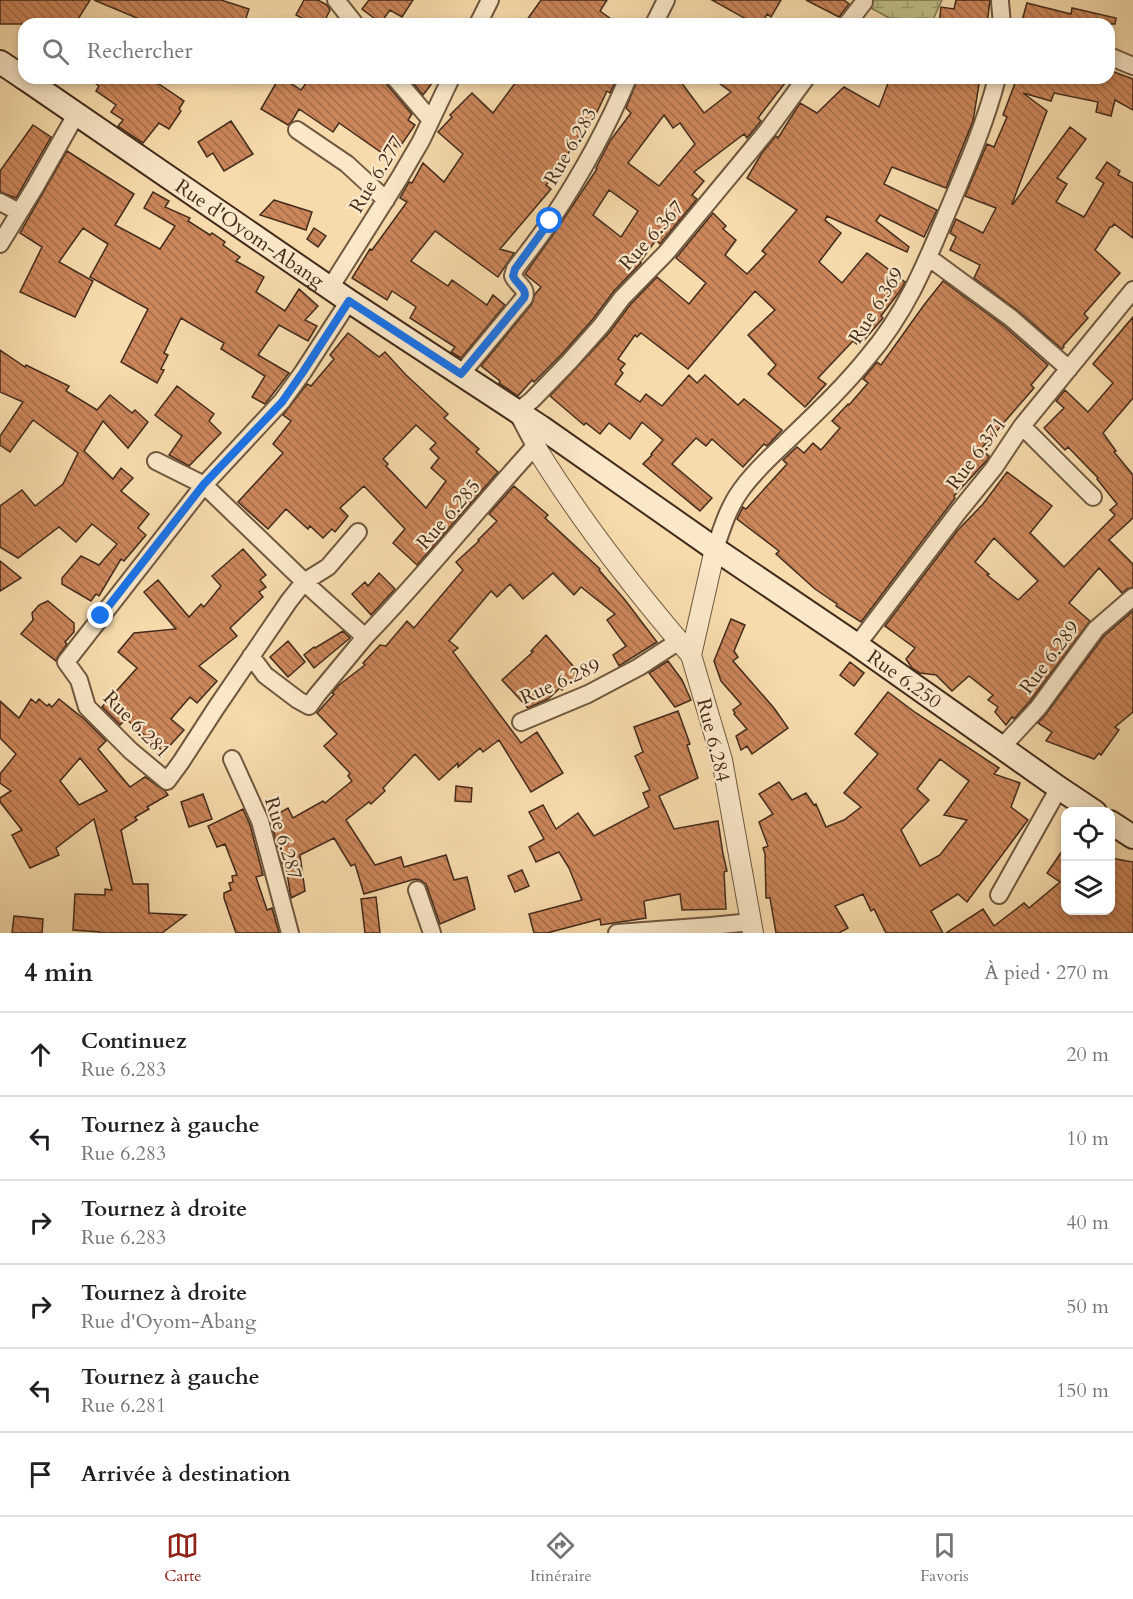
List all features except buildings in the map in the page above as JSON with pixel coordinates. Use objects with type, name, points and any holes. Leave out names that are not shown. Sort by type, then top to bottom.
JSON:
[{"type":"main road","name":"Rue d'Oyom-Abang","points":[[0,62],[18,74]]},
{"type":"main road","name":"Rue d'Oyom-Abang","points":[[33,84],[349,301],[590,460],[715,549]]},
{"type":"main road","name":"Rue 6.250","points":[[715,549],[857,645],[1088,807]]},
{"type":"main road","points":[[1115,825],[1133,837]]},
{"type":"street","points":[[336,0],[351,18]]},
{"type":"street","points":[[481,18],[490,0]]},
{"type":"street","points":[[657,18],[666,0]]},
{"type":"street","points":[[852,18],[864,2]]},
{"type":"street","points":[[1000,2],[1001,18]]},
{"type":"street","points":[[1115,58],[1133,66]]},
{"type":"street","points":[[400,84],[430,120]]},
{"type":"street","name":"Rue 6.277","points":[[330,288],[421,141],[448,84]]},
{"type":"street","name":"Rue 6.283","points":[[461,374],[524,298],[526,294],[524,289],[513,276],[515,269],[550,221],[590,156],[607,126],[625,84]]},
{"type":"street","name":"Rue 6.367","points":[[517,411],[532,400],[569,362],[622,298],[666,253],[768,131],[802,84]]},
{"type":"street","name":"Rue 6.369","points":[[715,549],[732,504],[741,489],[834,395],[867,358],[889,331],[909,298],[976,144],[996,84]]},
{"type":"street","points":[[0,244],[76,113]]},
{"type":"street","points":[[297,130],[347,164],[386,200]]},
{"type":"street","points":[[0,202],[19,212]]},
{"type":"street","points":[[928,257],[1011,318],[1069,369]]},
{"type":"street","name":"Rue 6.371","points":[[857,645],[951,520],[994,468],[1022,426],[1133,290]]},
{"type":"street","name":"Rue 6.281","points":[[349,301],[282,402],[204,484],[66,662],[79,680],[87,707],[131,751],[166,781],[280,613],[304,582],[327,567],[358,532]]},
{"type":"street","points":[[517,411],[558,483],[632,585],[685,648]]},
{"type":"street","points":[[1022,426],[1093,497]]},
{"type":"street","name":"Rue 6.285","points":[[251,656],[265,675],[309,706],[365,637],[535,446]]},
{"type":"street","points":[[156,461],[204,484],[304,582],[365,637]]},
{"type":"street","name":"Rue 6.284","points":[[715,549],[685,648],[722,760],[752,927]]},
{"type":"street","name":"Rue 6.289","points":[[1002,747],[1038,708],[1096,630],[1133,597]]},
{"type":"street","name":"Rue 6.289","points":[[521,722],[588,694],[639,667],[685,648]]},
{"type":"street","name":"Rue 6.287","points":[[232,759],[260,821],[290,933]]},
{"type":"street","points":[[999,895],[1059,788]]},
{"type":"street","points":[[417,890],[432,933]]},
{"type":"street","points":[[617,933],[711,926],[752,927]]},
{"type":"green space","points":[[872,0],[942,0],[934,18],[889,18],[871,8]]},
{"type":"route","points":[[101,616],[204,484],[282,402],[349,301],[461,374],[524,298],[526,294],[524,289],[513,276],[515,269],[550,221]]}]
